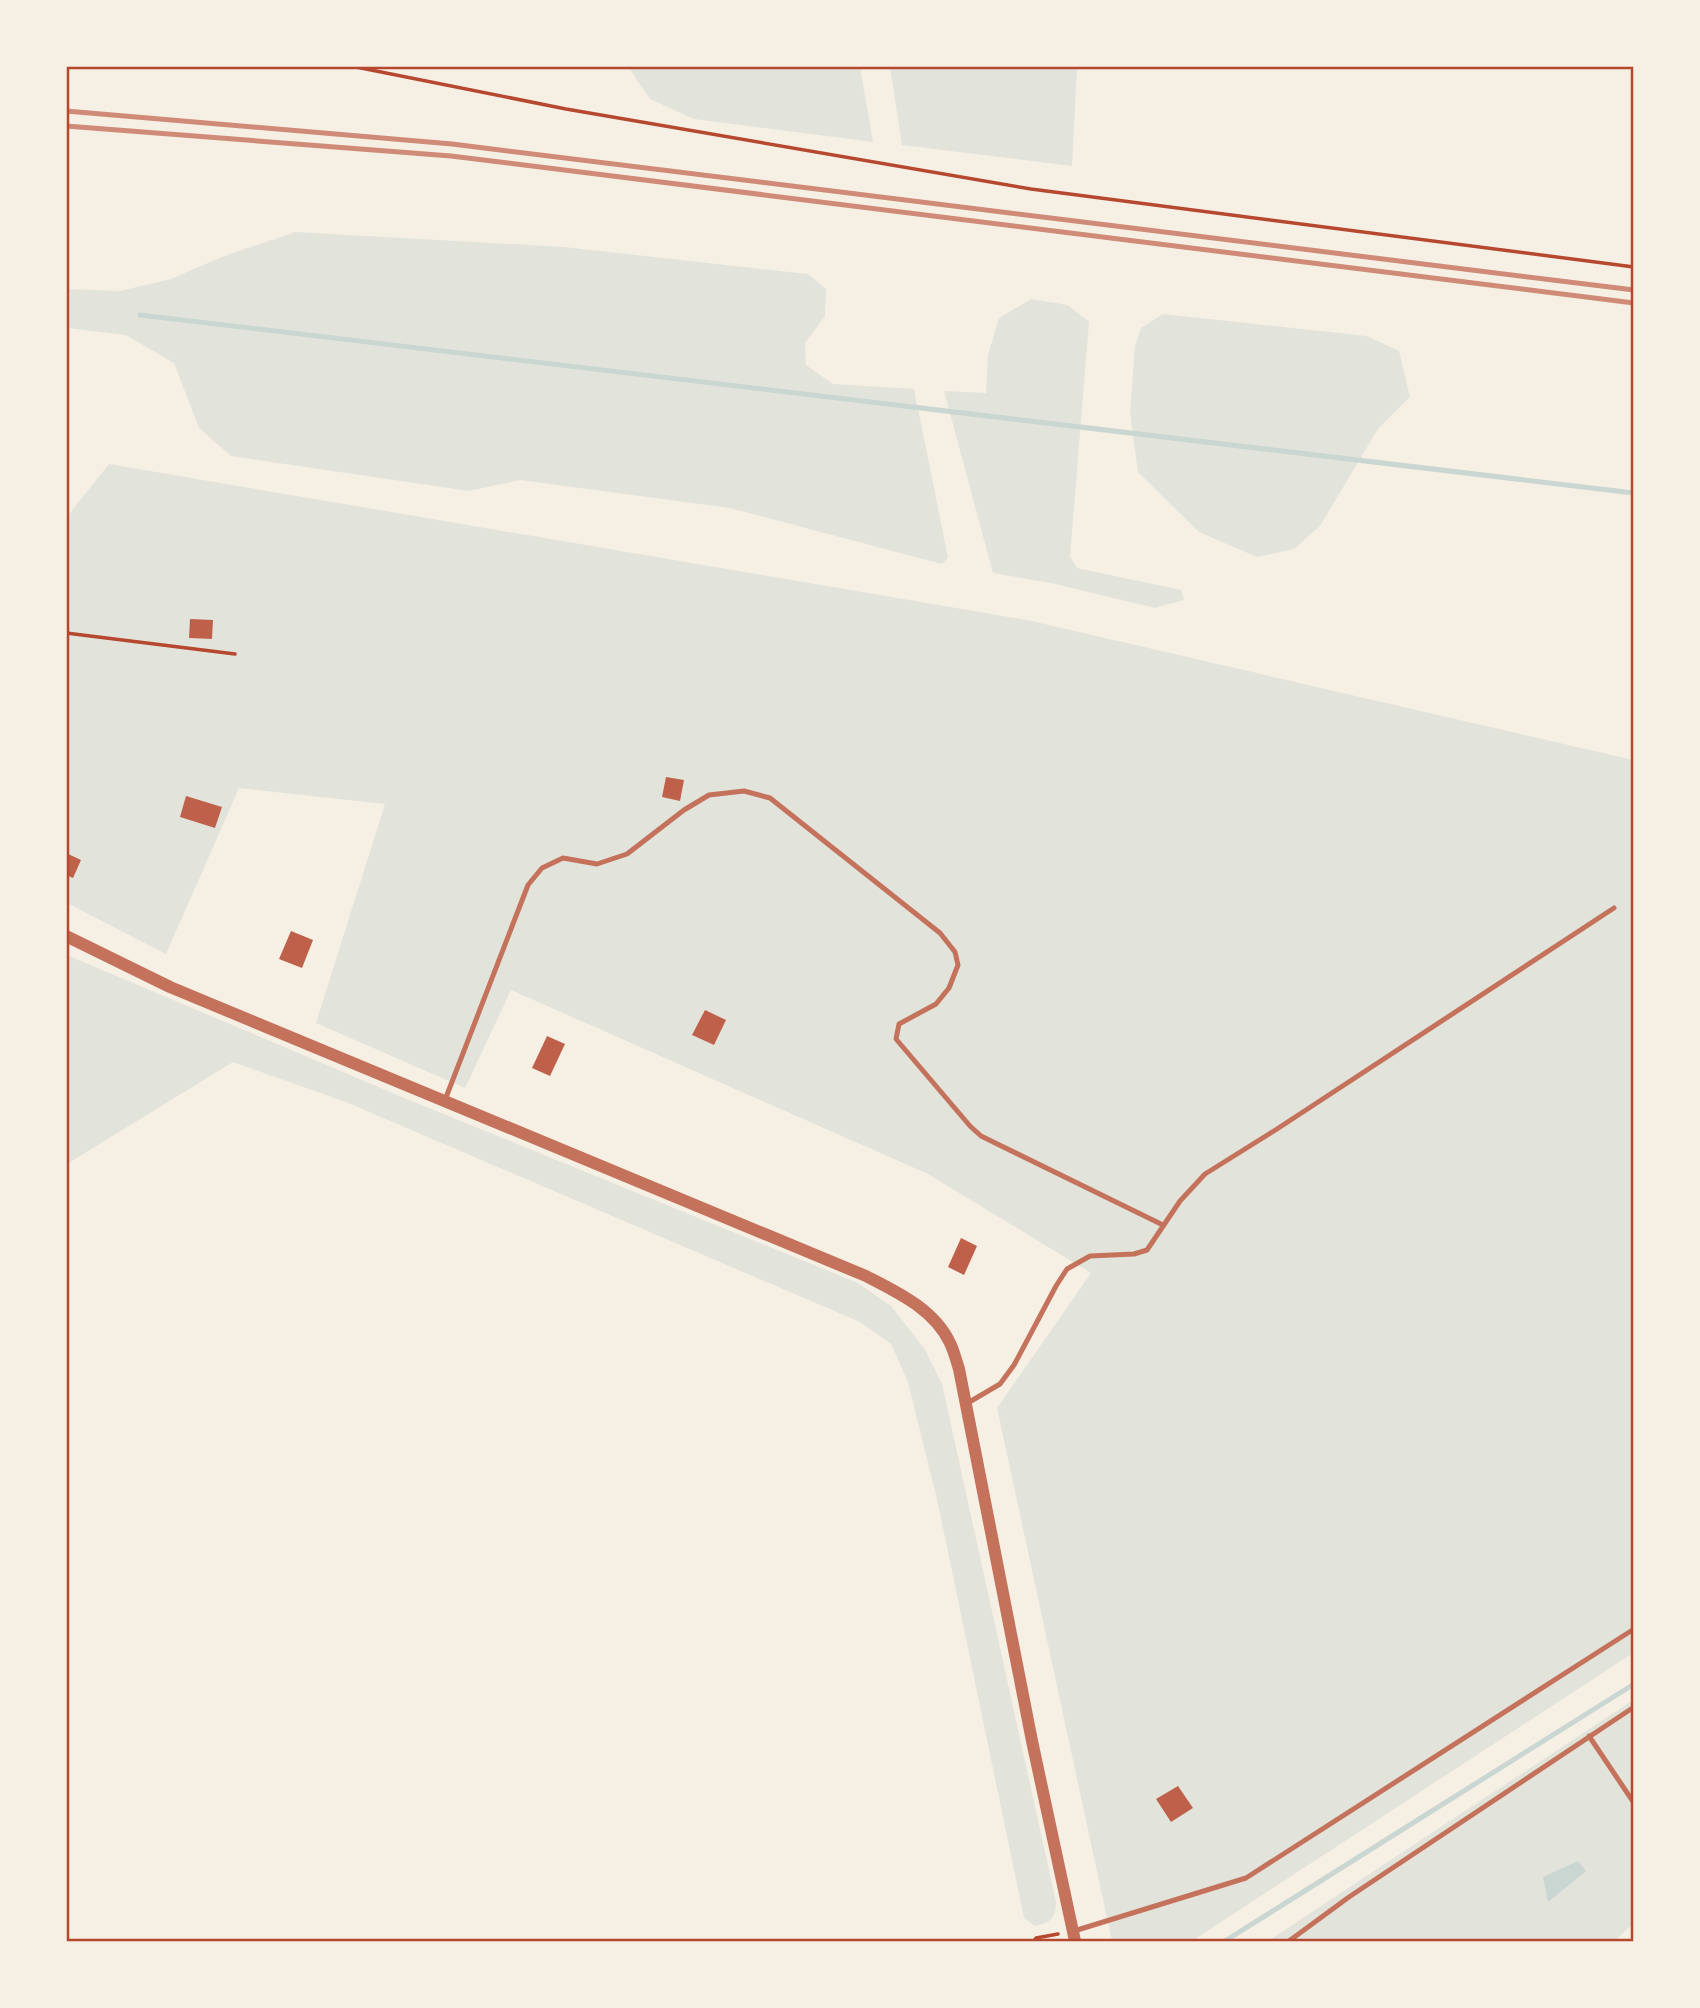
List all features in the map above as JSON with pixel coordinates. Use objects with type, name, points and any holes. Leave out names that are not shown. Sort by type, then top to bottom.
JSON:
[{"type":"street","points":[[66,936],[170,988],[866,1276],[911,1299],[932,1319],[949,1340],[959,1369],[1073,1936]]},
{"type":"lane","points":[[444,1102],[528,885],[542,868],[563,858],[597,864],[627,854],[684,810],[709,795],[744,792],[770,798],[940,933],[955,951],[958,965],[949,988],[936,1004],[899,1024],[896,1039],[970,1126],[981,1136],[1163,1225]]},
{"type":"lane","points":[[966,1404],[1000,1384],[1014,1365],[1067,1269],[1090,1256],[1134,1254],[1147,1250],[1181,1201],[1205,1174],[1614,908]]},
{"type":"lane","points":[[1073,1936],[1246,1878],[1633,1629]]},
{"type":"lane","points":[[1289,1941],[1349,1897],[1633,1707]]},
{"type":"lane","points":[[1588,1736],[1633,1803]]},
{"type":"path","points":[[351,66],[566,109],[1031,189],[1633,267]]},
{"type":"path","points":[[66,633],[235,654]]},
{"type":"path","points":[[1034,1941],[1036,1938],[1073,1936]]},
{"type":"shaded area","points":[[628,67],[860,67],[873,142],[694,119],[650,99]]},
{"type":"shaded area","points":[[890,67],[1077,67],[1072,166],[902,145]]},
{"type":"shaded area","points":[[296,232],[564,247],[808,274],[826,289],[825,316],[805,343],[806,365],[833,384],[914,389],[948,558],[942,564],[730,508],[520,480],[469,491],[231,456],[199,428],[174,363],[126,335],[67,328],[67,289],[120,291],[171,279],[224,256]]},
{"type":"shaded area","points":[[1031,299],[1068,305],[1089,322],[1070,556],[1077,568],[1181,590],[1184,600],[1155,608],[1051,583],[993,573],[944,391],[986,393],[988,355],[999,318]]},
{"type":"shaded area","points":[[1163,314],[1367,336],[1399,351],[1410,397],[1378,429],[1320,526],[1294,549],[1257,557],[1199,532],[1138,472],[1130,413],[1135,346],[1141,328]]},
{"type":"shaded area","points":[[109,464],[1027,620],[1633,760],[1633,1653],[1192,1941],[1112,1941],[997,1408],[1091,1273],[928,1174],[511,990],[465,1088],[316,1023],[385,804],[239,788],[166,954],[67,903],[66,518]]},
{"type":"shaded area","points":[[67,955],[402,1097],[858,1283],[891,1306],[924,1348],[942,1384],[1056,1902],[1051,1919],[1045,1924],[1035,1926],[1024,1918],[937,1499],[908,1382],[891,1344],[860,1322],[346,1102],[233,1062],[67,1164]]},
{"type":"shaded area","points":[[1633,1700],[1633,1924],[1614,1941],[1268,1941]]},
{"type":"shaded area","points":[[1578,1861],[1586,1871],[1548,1902],[1543,1877]]},
{"type":"building","points":[[190,619],[213,620],[212,639],[189,638]]},
{"type":"building","points":[[666,777],[684,780],[680,801],[662,797]]},
{"type":"building","points":[[186,796],[222,807],[215,828],[180,817]]},
{"type":"building","points":[[66,853],[81,860],[73,878],[66,875]]},
{"type":"building","points":[[291,931],[313,940],[302,968],[279,959]]},
{"type":"building","points":[[705,1010],[726,1020],[714,1045],[692,1035]]},
{"type":"building","points":[[547,1036],[565,1044],[550,1076],[532,1068]]},
{"type":"building","points":[[961,1238],[977,1246],[964,1275],[948,1267]]},
{"type":"building","points":[[1178,1786],[1193,1808],[1171,1822],[1156,1799]]},
{"type":"waterway","points":[[140,315],[1634,493]]},
{"type":"waterway","points":[[1225,1941],[1634,1684]]},
{"type":"railway","points":[[66,111],[452,144],[1634,290]]},
{"type":"railway","points":[[66,126],[451,156],[1634,303]]}]
